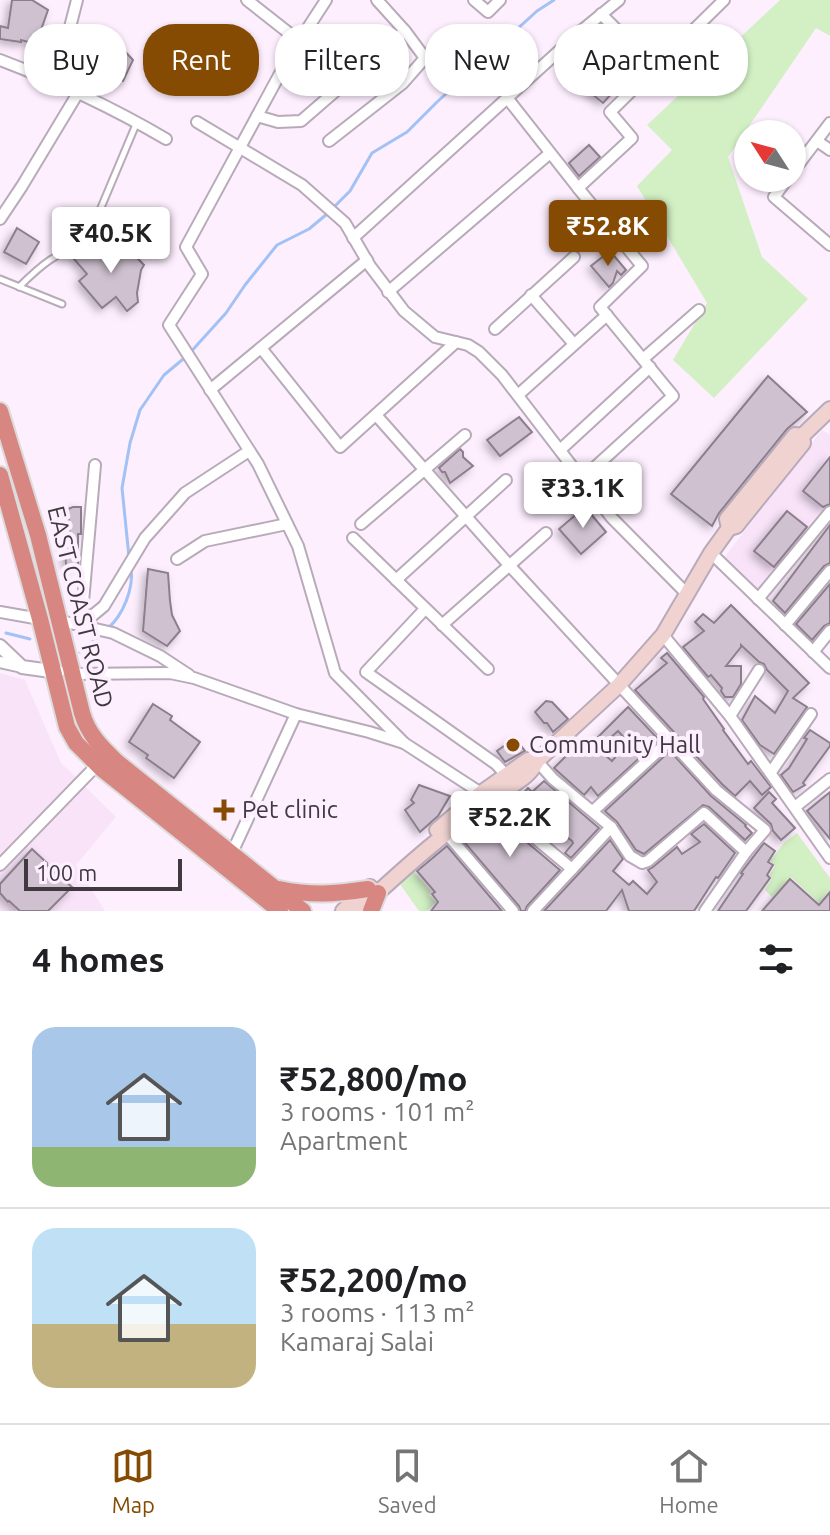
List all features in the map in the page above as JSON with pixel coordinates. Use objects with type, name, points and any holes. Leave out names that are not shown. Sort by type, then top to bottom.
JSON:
[{"type":"highway","name":"EAST COAST ROAD","points":[[0,411],[38,535],[85,725],[101,747],[231,855],[280,911]]},
{"type":"highway","name":"EAST COAST ROAD","points":[[0,475],[67,727],[76,743],[97,765],[269,900],[303,911]]},
{"type":"highway","points":[[269,900],[302,894],[373,891],[371,911]]},
{"type":"main road","points":[[358,911],[373,891],[485,797],[534,770],[537,761],[618,686],[663,635],[729,528],[736,526],[803,443],[802,436],[828,414]]},
{"type":"main road","points":[[343,911],[447,834],[506,775],[528,760],[537,761]]},
{"type":"street","points":[[71,24],[77,0]]},
{"type":"street","points":[[247,0],[277,24]]},
{"type":"street","points":[[310,24],[326,0]]},
{"type":"street","points":[[377,0],[399,24]]},
{"type":"street","points":[[474,0],[488,12],[500,0]]},
{"type":"street","points":[[353,238],[619,0]]},
{"type":"street","points":[[699,24],[724,0]]},
{"type":"street","points":[[601,14],[611,24]]},
{"type":"street","points":[[409,36],[425,58],[409,76]]},
{"type":"street","points":[[0,60],[24,69]]},
{"type":"street","points":[[275,84],[186,247],[202,274],[169,325],[258,464],[298,546],[335,673],[404,743],[485,797],[572,869]]},
{"type":"street","points":[[0,219],[76,96]]},
{"type":"street","points":[[84,96],[166,139]]},
{"type":"street","points":[[257,116],[278,122],[301,121],[330,96]]},
{"type":"street","points":[[329,141],[386,96]]},
{"type":"street","points":[[578,188],[632,138],[610,112],[626,96]]},
{"type":"street","points":[[508,99],[549,154],[642,266],[600,307],[673,396],[582,479]]},
{"type":"street","points":[[197,122],[302,185],[345,223],[388,292],[404,311],[435,337],[468,345],[479,352],[502,375],[611,517],[688,595]]},
{"type":"street","points":[[806,155],[830,123]]},
{"type":"street","points":[[817,141],[830,150]]},
{"type":"street","points":[[388,292],[549,154]]},
{"type":"street","points":[[778,192],[774,197],[830,245]]},
{"type":"street","points":[[495,329],[574,257]]},
{"type":"street","points":[[210,390],[367,260]]},
{"type":"street","points":[[531,295],[574,344]]},
{"type":"street","points":[[560,450],[699,310]]},
{"type":"street","points":[[518,395],[607,315]]},
{"type":"street","points":[[261,348],[340,447],[456,342]]},
{"type":"street","points":[[376,415],[618,686],[716,790],[765,830],[705,911]]},
{"type":"street","points":[[361,524],[465,435]]},
{"type":"street","points":[[81,625],[104,606],[145,538],[185,493],[249,451]]},
{"type":"street","points":[[81,625],[95,465]]},
{"type":"street","points":[[396,580],[506,480]]},
{"type":"street","points":[[758,599],[830,512]]},
{"type":"street","points":[[177,559],[205,541],[287,524]]},
{"type":"street","points":[[442,625],[546,533]]},
{"type":"street","points":[[353,538],[488,669]]},
{"type":"street","points":[[711,553],[830,668]]},
{"type":"street","points":[[785,625],[830,571]]},
{"type":"street","points":[[425,609],[366,672],[496,764],[506,775]]},
{"type":"street","points":[[0,612],[40,619]]},
{"type":"street","points":[[61,621],[106,630],[160,656],[194,678]]},
{"type":"street","points":[[813,652],[830,631]]},
{"type":"street","points":[[663,635],[730,716],[830,858]]},
{"type":"street","points":[[0,646],[22,667]]},
{"type":"street","points":[[0,662],[73,674],[170,673],[194,678],[296,714],[404,743]]},
{"type":"street","points":[[730,716],[759,670]]},
{"type":"street","points":[[231,855],[296,714]]},
{"type":"street","points":[[771,772],[811,714]]},
{"type":"street","points":[[593,811],[670,740]]},
{"type":"street","points":[[537,761],[553,779],[611,827],[630,856],[642,863],[704,813],[746,852]]},
{"type":"street","points":[[0,865],[97,765]]},
{"type":"street","points":[[795,807],[830,779]]},
{"type":"street","points":[[533,911],[611,827]]},
{"type":"street","points":[[447,834],[513,911]]},
{"type":"lane","points":[[19,287],[32,273],[84,240],[92,229],[137,122]]},
{"type":"lane","points":[[0,279],[62,304]]},
{"type":"shaded area","points":[[822,430],[830,435],[830,506],[758,593],[723,559]]},
{"type":"shaded area","points":[[0,673],[25,680],[61,763],[116,817],[76,865],[105,911],[0,911]]},
{"type":"green space","points":[[780,0],[830,0],[830,36],[816,28],[753,120],[734,120],[734,148],[728,157],[734,175],[734,192],[740,192],[762,257],[808,299],[714,398],[673,360],[707,303],[637,186],[672,150],[647,125],[678,96],[748,96],[748,30]]},
{"type":"green space","points":[[797,833],[830,878],[830,892],[819,903],[791,877],[772,897],[765,890],[775,866],[770,861],[784,843]]},
{"type":"green space","points":[[413,871],[431,891],[429,895],[436,902],[427,911],[419,911],[400,884]]},
{"type":"building","points":[[12,0],[32,0],[48,10],[43,24],[24,24],[24,41],[0,39],[0,26],[8,28]]},
{"type":"building","points":[[127,53],[133,60],[127,73]]},
{"type":"building","points":[[594,96],[610,96],[603,103]]},
{"type":"building","points":[[589,145],[600,157],[579,176],[569,163]]},
{"type":"building","points":[[17,228],[39,242],[26,264],[4,252]]},
{"type":"building","points":[[92,242],[107,257],[122,242],[144,265],[137,293],[138,302],[127,311],[116,297],[102,308],[79,281],[87,274],[74,259]]},
{"type":"building","points":[[610,251],[626,270],[621,275],[617,271],[609,287],[591,266]]},
{"type":"building","points":[[768,376],[807,412],[787,429],[719,513],[712,526],[671,494]]},
{"type":"building","points":[[519,417],[532,432],[500,456],[487,440]]},
{"type":"building","points":[[460,449],[463,457],[473,466],[450,483],[445,472],[439,468]]},
{"type":"building","points":[[830,457],[830,504],[823,507],[803,491]]},
{"type":"building","points":[[81,507],[78,565],[66,565],[64,538],[70,538],[68,509]]},
{"type":"building","points":[[585,507],[606,532],[581,554],[559,529]]},
{"type":"building","points":[[787,511],[807,527],[774,567],[754,551]]},
{"type":"building","points":[[830,525],[830,563],[824,566],[785,613],[773,601]]},
{"type":"building","points":[[148,569],[168,573],[172,615],[180,631],[167,646],[143,631]]},
{"type":"building","points":[[830,584],[830,623],[812,640],[796,624]]},
{"type":"building","points":[[731,605],[809,683],[793,698],[807,707],[774,754],[760,745],[742,720],[755,696],[775,713],[788,691],[764,664],[741,645],[726,666],[741,666],[741,684],[733,697],[725,697],[722,688],[711,675],[708,677],[683,647],[704,631],[695,622],[703,614],[714,623]]},
{"type":"building","points":[[667,653],[704,697],[748,764],[751,761],[771,787],[762,795],[750,781],[735,796],[635,690],[667,663],[661,658]]},
{"type":"building","points":[[546,701],[552,702],[568,719],[553,732],[535,712]]},
{"type":"building","points":[[153,704],[172,716],[170,720],[200,742],[174,778],[129,742]]},
{"type":"building","points":[[628,707],[659,740],[598,796],[591,787],[584,795],[554,768],[573,749],[579,756]],"holes":[[[618,731],[628,742],[612,761],[598,749]]]},
{"type":"building","points":[[810,730],[830,746],[803,783],[805,785],[793,792],[781,775],[789,768]]},
{"type":"building","name":"Community Hall","points":[[515,738],[525,751],[505,762],[497,751]]},
{"type":"building","points":[[670,751],[711,796],[746,825],[752,833],[745,840],[703,805],[644,854],[636,850],[617,822],[605,811]]},
{"type":"building","points":[[544,781],[599,828],[571,858],[565,853],[572,841],[557,830],[549,839],[529,823],[535,816],[521,804],[524,800],[520,797],[528,788],[532,792]]},
{"type":"building","points":[[419,785],[450,796],[438,816],[420,832],[405,810],[414,803],[411,800]]},
{"type":"building","points":[[769,792],[776,799],[772,803],[795,828],[781,840],[771,824],[754,808]]},
{"type":"building","points":[[830,792],[830,839],[807,811]]},
{"type":"building","points":[[491,812],[560,870],[525,911],[521,911],[459,836]]},
{"type":"building","points":[[704,824],[735,853],[694,911],[629,911],[622,890],[606,911],[544,911],[610,840],[623,859],[613,871],[629,885],[633,881],[647,894],[657,882],[648,870],[677,847],[682,854],[700,842],[691,834]]},
{"type":"building","points":[[764,843],[775,851],[768,862],[773,865],[767,875],[770,878],[746,911],[718,911],[741,873]]},
{"type":"building","points":[[447,846],[502,911],[431,911],[438,902],[432,894],[435,892],[417,871]]},
{"type":"building","points":[[32,849],[72,887],[48,911],[20,911],[0,893],[0,884]]},
{"type":"building","points":[[790,879],[819,905],[830,892],[830,911],[762,911]]},
{"type":"waterway","points":[[333,208],[350,191],[372,153],[407,132],[537,11],[554,0]]},
{"type":"waterway","points":[[129,557],[122,488],[140,410],[164,375],[188,355],[226,313],[277,245],[309,229],[327,214]]},
{"type":"waterway","points":[[107,629],[126,601],[131,568]]},
{"type":"waterway","points":[[6,633],[30,639]]},
{"type":"waterway","points":[[80,652],[102,634]]},
{"type":"place","name":"Community Hall","points":[[513,745]]},
{"type":"place","name":"Pet clinic","points":[[224,810]]}]
